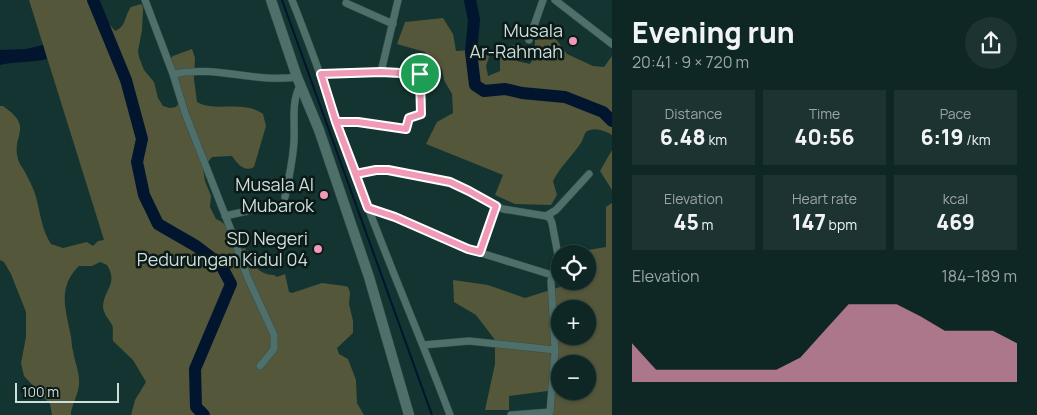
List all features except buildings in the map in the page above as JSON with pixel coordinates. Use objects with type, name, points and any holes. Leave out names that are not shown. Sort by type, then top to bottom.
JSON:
[{"type":"street","points":[[145,0],[173,74],[184,113],[247,276],[274,335],[274,349],[260,366]]},
{"type":"street","points":[[271,0],[299,82],[319,130],[369,277],[409,415]]},
{"type":"street","points":[[292,0],[321,74],[336,122],[368,208],[450,415]]},
{"type":"street","points":[[381,72],[398,0]]},
{"type":"street","points":[[529,40],[543,0]]},
{"type":"street","points":[[555,0],[612,44]]},
{"type":"street","points":[[346,3],[393,24]]},
{"type":"street","points":[[173,74],[201,70],[299,82]]},
{"type":"street","points":[[321,74],[381,72],[420,74],[421,114],[409,118],[406,129],[358,122],[336,122]]},
{"type":"street","points":[[285,197],[291,173],[295,101],[299,82]]},
{"type":"street","points":[[356,174],[388,170],[450,182],[496,206],[514,212],[546,216],[550,218],[552,223],[556,245]]},
{"type":"street","points":[[546,216],[556,210],[589,174]]},
{"type":"street","points":[[480,252],[496,206]]},
{"type":"street","points":[[368,208],[395,217],[468,249],[551,275]]},
{"type":"street","points":[[225,216],[252,210]]},
{"type":"street","points":[[511,415],[550,412],[555,350],[551,290]]},
{"type":"street","points":[[423,345],[469,341],[555,350]]},
{"type":"green space","points":[[29,0],[98,0],[105,19],[115,31],[122,26],[131,7],[141,4],[143,10],[138,51],[139,57],[144,70],[154,82],[158,98],[163,106],[176,107],[180,101],[169,60],[173,56],[192,49],[195,58],[194,79],[197,102],[213,106],[247,107],[263,114],[266,126],[254,167],[250,169],[244,168],[232,156],[212,157],[203,168],[205,181],[211,196],[210,207],[216,219],[227,228],[237,250],[245,248],[256,267],[263,273],[277,277],[285,274],[289,292],[292,293],[322,283],[348,287],[353,333],[337,348],[339,354],[348,359],[356,380],[357,403],[364,415],[131,415],[135,400],[146,382],[133,360],[113,341],[113,327],[105,315],[103,307],[111,277],[107,265],[100,262],[92,266],[79,266],[68,282],[65,305],[79,385],[71,415],[52,415],[50,404],[24,376],[21,363],[26,337],[26,312],[11,274],[4,262],[0,260],[0,106],[3,106],[18,120],[20,126],[17,143],[19,163],[34,191],[43,227],[51,244],[63,248],[87,242],[93,246],[98,241],[104,240]]},
{"type":"green space","points":[[443,18],[453,34],[456,51],[487,49],[490,54],[486,66],[488,76],[500,71],[501,52],[506,47],[517,46],[517,61],[530,64],[535,56],[535,40],[555,38],[567,54],[593,66],[604,67],[612,56],[612,135],[596,129],[586,132],[581,143],[553,181],[557,195],[551,205],[515,204],[495,195],[503,175],[426,144],[437,122],[453,113],[452,94],[444,80],[442,69],[429,63],[425,52],[397,44],[405,22]]},
{"type":"green space","points":[[612,150],[612,190],[600,171]]},
{"type":"green space","points":[[612,203],[612,415],[549,415],[548,391],[509,396],[509,410],[485,410],[495,364],[495,340],[476,315],[454,302],[453,280],[488,285],[525,298],[551,290],[596,290],[596,249],[606,247],[606,207]]},
{"type":"water","points":[[43,45],[47,59],[0,65],[0,50],[26,49]]},
{"type":"waterway","points":[[93,0],[126,80],[142,139],[137,162],[144,195],[158,224],[196,246],[221,265],[231,284],[195,369],[196,407],[204,415]]},
{"type":"waterway","points":[[282,0],[432,415]]},
{"type":"waterway","points":[[470,0],[474,20],[471,52],[475,85],[484,91],[505,89],[522,93],[565,97],[603,112],[612,121]]},
{"type":"place","name":"Musala Ar-Rahmah","points":[[573,41]]},
{"type":"place","name":"Musala Al Mubarok","points":[[324,195]]},
{"type":"place","name":"SD Negeri Pedurungan Kidul 04","points":[[318,249]]},
{"type":"route","points":[[420,74],[381,72],[321,74],[336,122],[356,174],[388,170],[450,182],[496,206],[480,252],[468,249],[395,217],[368,208],[336,122],[358,122],[406,129],[409,118],[420,116],[421,114],[420,74]]}]
